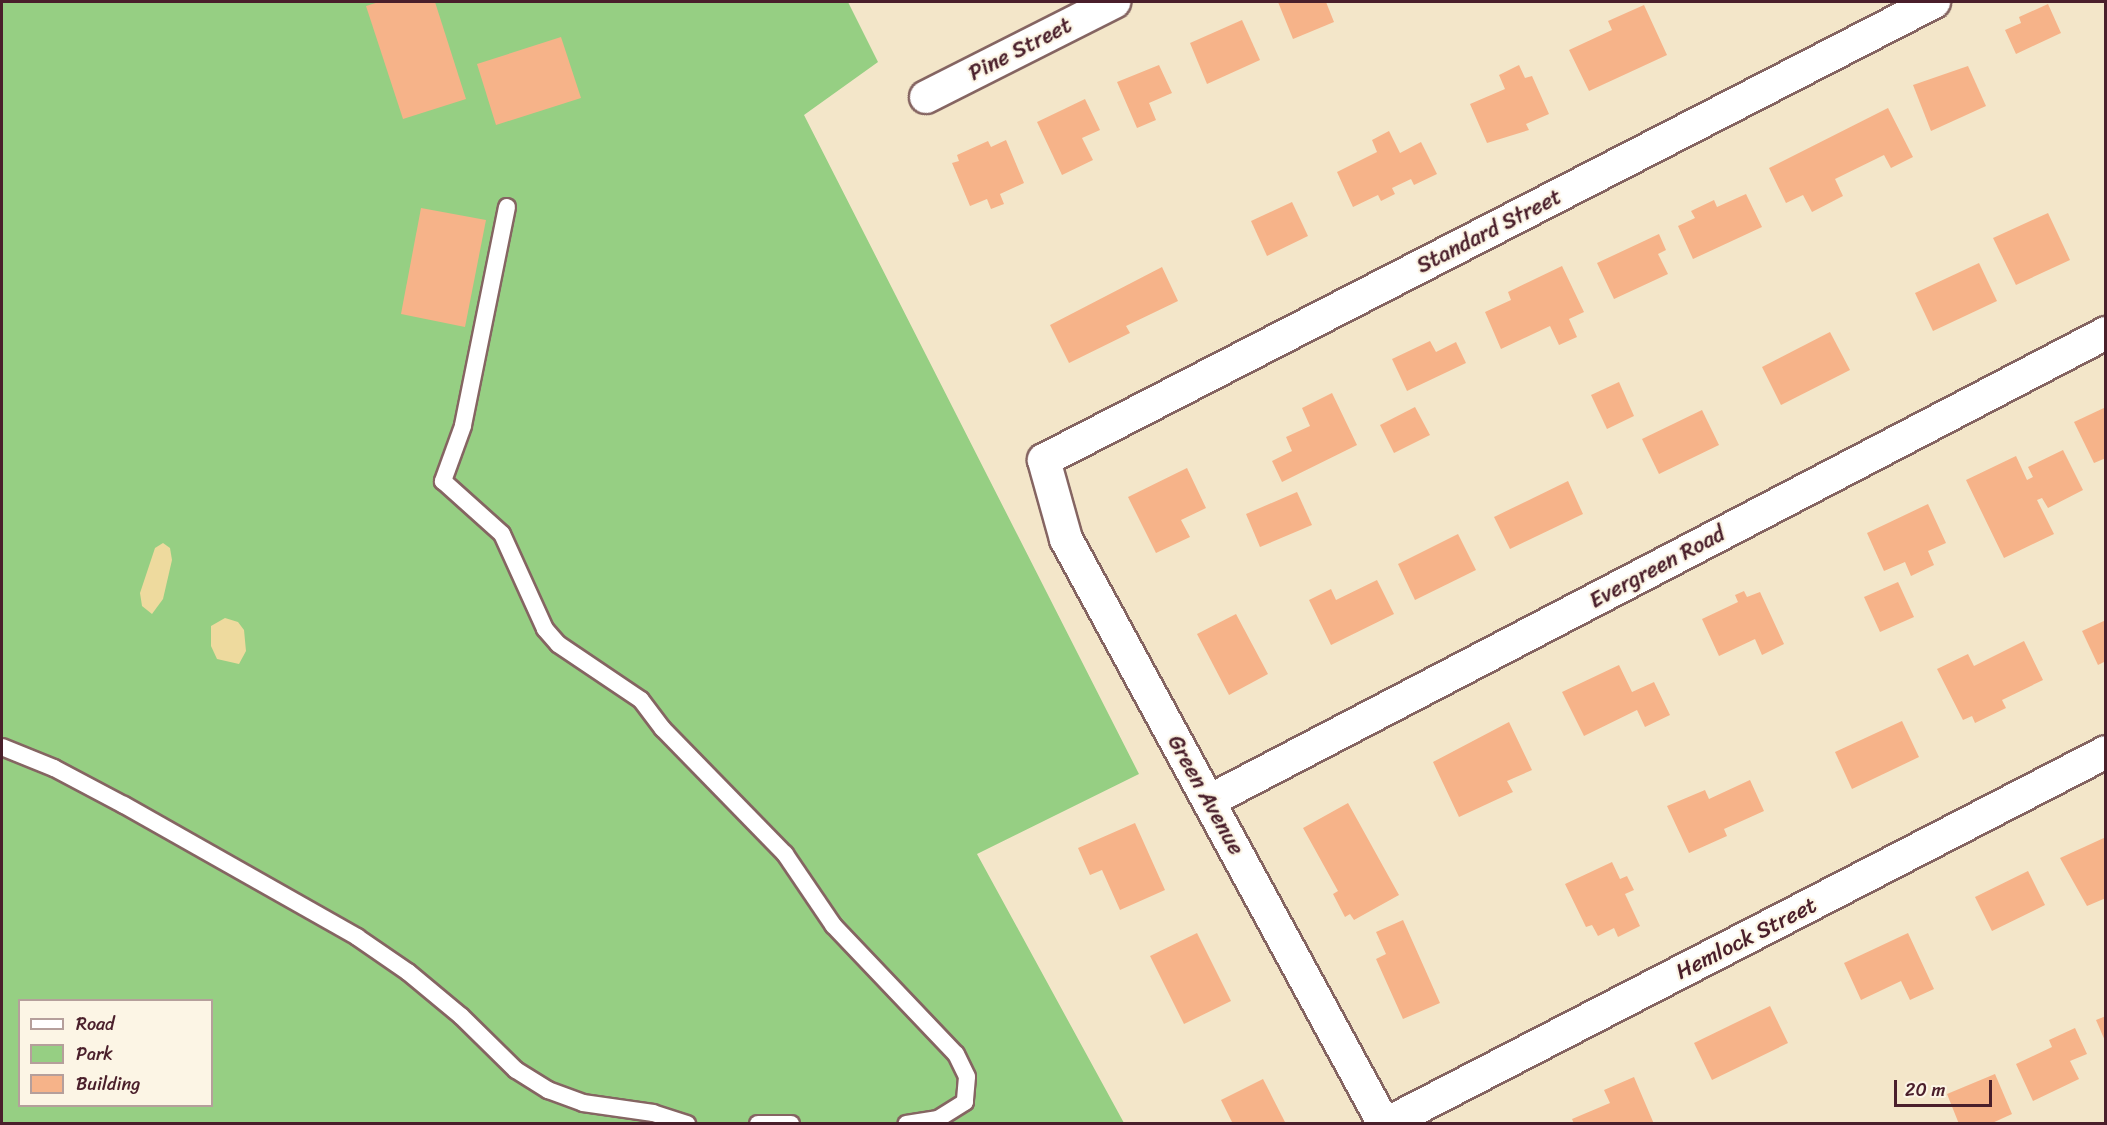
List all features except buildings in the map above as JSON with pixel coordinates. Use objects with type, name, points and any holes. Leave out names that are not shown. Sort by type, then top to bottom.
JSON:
[{"type":"street","name":"Pine Street","points":[[926,97],[1114,2]]},
{"type":"street","name":"Standard Street","points":[[1044,460],[1934,2]]},
{"type":"street","name":"Evergreen Road","points":[[1209,801],[2106,333]]},
{"type":"street","name":"Green Avenue","points":[[1044,460],[1066,539],[1385,1124]]},
{"type":"street","name":"Hemlock Street","points":[[1385,1124],[2106,752]]},
{"type":"lane","points":[[507,207],[463,426],[443,482],[502,534],[538,615],[558,644],[641,700],[671,738],[785,854],[833,925],[956,1054],[967,1077],[965,1102],[938,1119],[906,1124]]},
{"type":"lane","points":[[2,747],[54,768],[124,805],[357,937],[408,972],[461,1016],[516,1070],[548,1090],[583,1103],[653,1113],[687,1124]]},
{"type":"lane","points":[[758,1124],[791,1124]]},
{"type":"green space","points":[[2,2],[848,2],[878,62],[804,115],[1139,774],[977,854],[1124,1123],[2,1124]]},
{"type":"sand","points":[[163,543],[170,548],[172,560],[163,599],[152,614],[142,606],[140,593],[155,548]]},
{"type":"sand","points":[[225,618],[238,622],[244,630],[246,651],[239,664],[217,659],[211,646],[211,626]]}]
